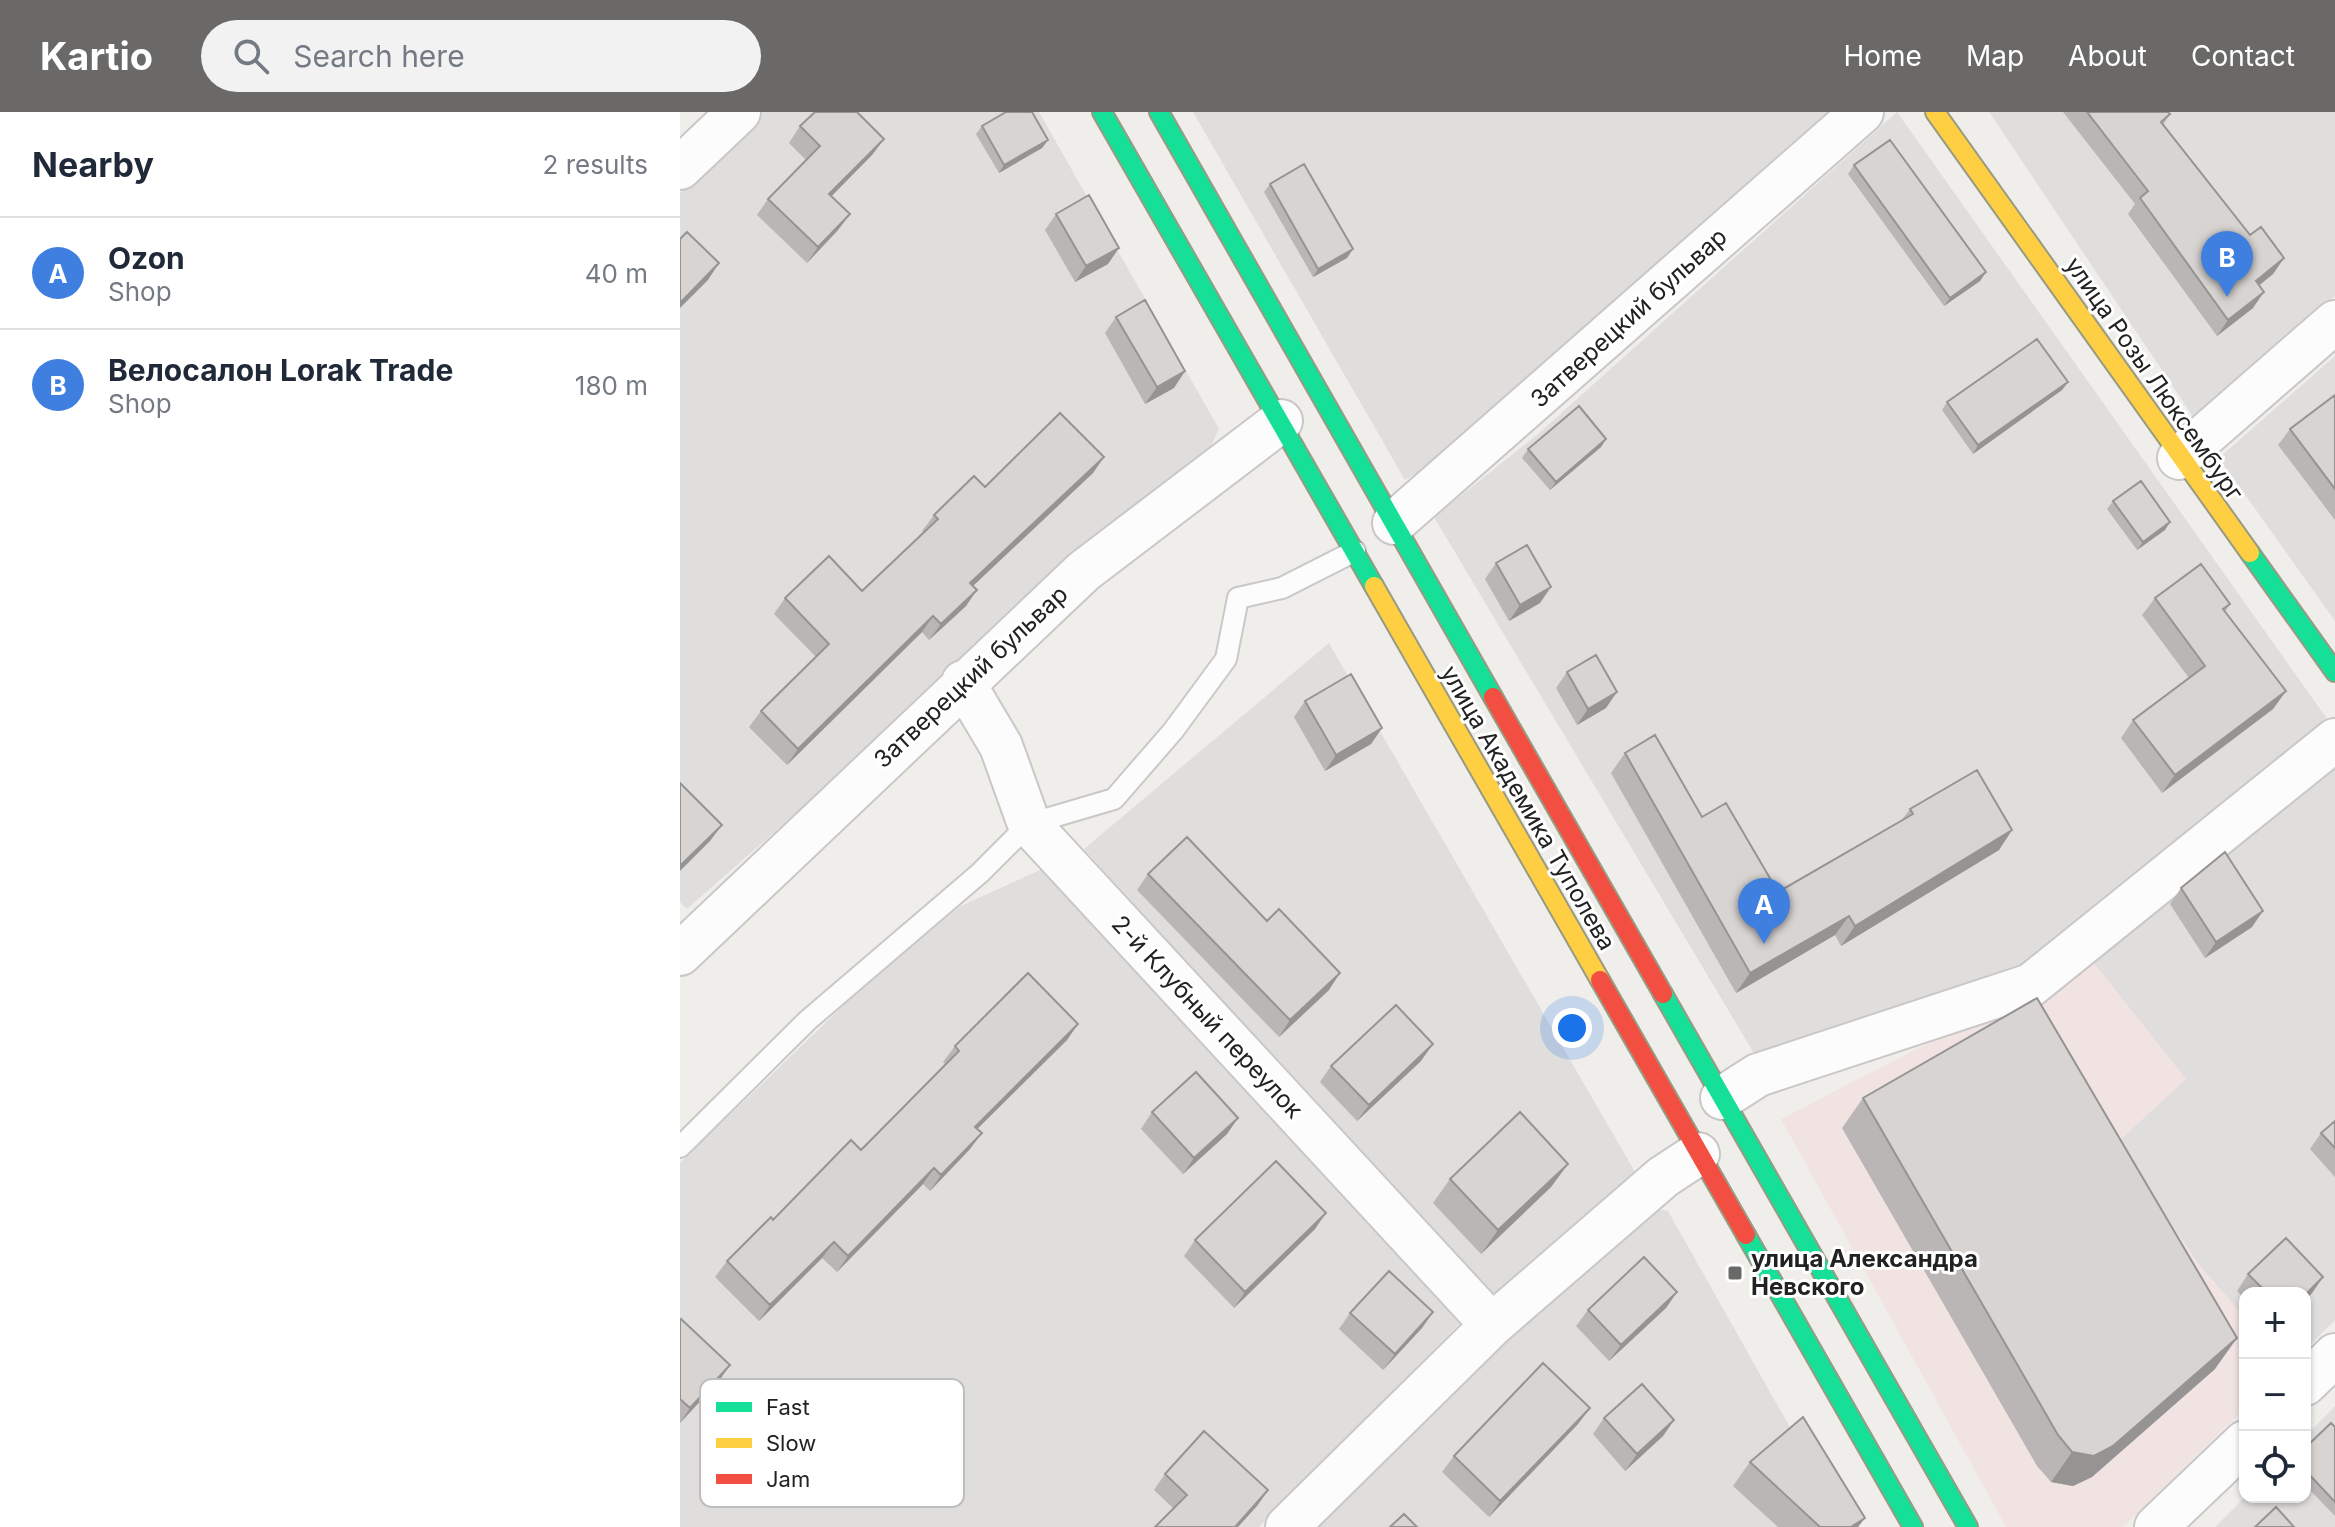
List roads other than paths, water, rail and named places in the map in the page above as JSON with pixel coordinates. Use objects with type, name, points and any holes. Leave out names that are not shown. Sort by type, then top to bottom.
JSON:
[{"type":"main road","name":"улица Академика Туполева","points":[[1102,112],[1297,420],[1355,551],[1913,1527]]},
{"type":"main road","name":"улица Академика Туполева","points":[[1159,112],[1968,1527]]},
{"type":"main road","name":"улица Розы Люксембург","points":[[1935,112],[2179,458],[2335,672]]},
{"type":"main road","points":[[1297,420],[1331,429],[1349,445]]},
{"type":"street","points":[[680,168],[739,112]]},
{"type":"street","name":"Затверецкий бульвар","points":[[1394,523],[1862,112]]},
{"type":"street","points":[[2179,458],[2335,322]]},
{"type":"street","name":"Затверецкий бульвар","points":[[687,935],[1084,571],[1297,420]]},
{"type":"street","name":"2-й Клубный переулок","points":[[963,682],[1001,746],[1029,824],[1492,1325]]},
{"type":"street","points":[[1722,1098],[1758,1075],[2031,985],[2335,740]]},
{"type":"street","points":[[1287,1527],[1492,1325],[1663,1177],[1698,1154]]},
{"type":"street","points":[[2311,1378],[2335,1355]]},
{"type":"street","points":[[2156,1527],[2239,1448]]},
{"type":"lane","points":[[680,1147],[808,1020],[980,873],[1029,824],[1114,799],[1173,731],[1226,659],[1238,598],[1282,588],[1355,551]]},
{"type":"place","name":"Велосалон Lorak Trade","points":[[2227,297]]},
{"type":"place","name":"Ozon","points":[[1764,944]]},
{"type":"place","name":"улица Александра Невского","points":[[1735,1273]]}]
